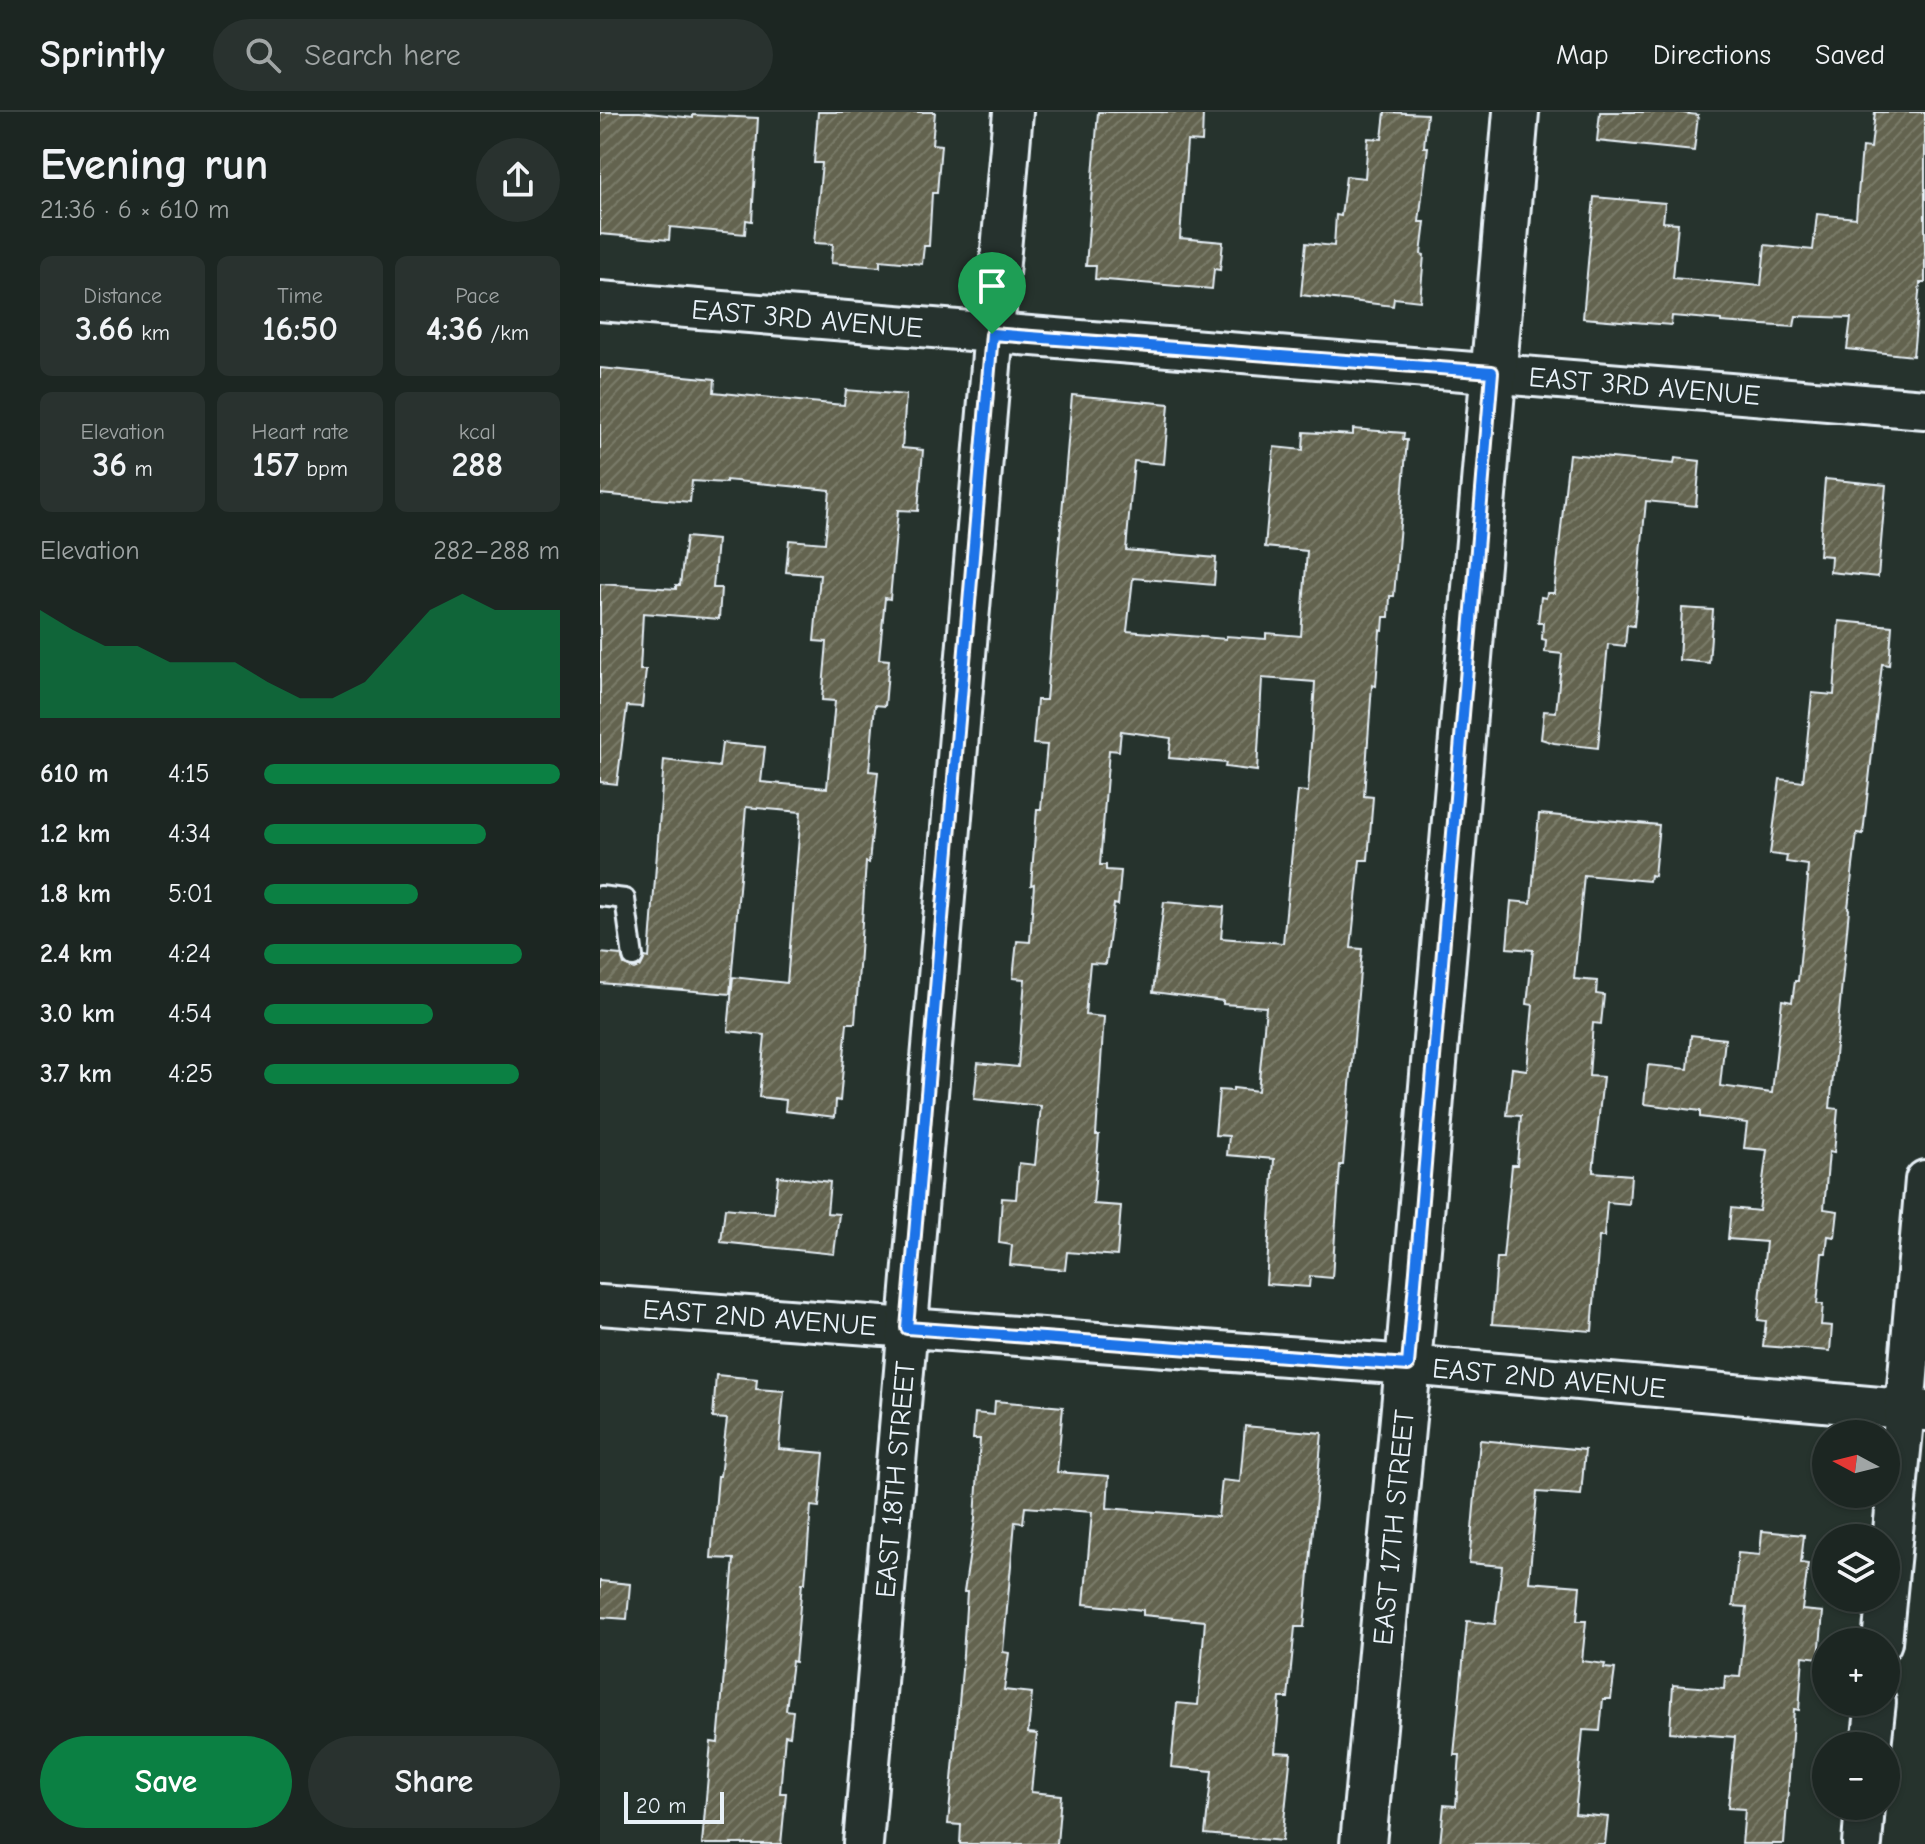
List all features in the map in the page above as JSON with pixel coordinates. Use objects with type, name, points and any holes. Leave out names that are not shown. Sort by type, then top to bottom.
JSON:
[{"type":"street","name":"EAST 18TH STREET","points":[[863,1844],[1013,112]]},
{"type":"street","name":"EAST 17TH STREET","points":[[1363,1844],[1408,1365],[1516,112]]},
{"type":"street","name":"EAST 3RD AVENUE","points":[[600,301],[1925,409]]},
{"type":"street","points":[[1884,1628],[1915,1410],[1925,1180]]},
{"type":"street","name":"EAST 2ND AVENUE","points":[[600,1305],[1408,1365],[1915,1410]]},
{"type":"street","points":[[1862,1844],[1864,1820]]},
{"type":"lane","points":[[600,896],[625,899],[633,957]]},
{"type":"building","points":[[600,112],[640,112],[693,118],[693,115],[758,118],[752,221],[746,220],[745,234],[670,227],[669,240],[600,234]]},
{"type":"building","points":[[818,112],[935,112],[932,144],[941,145],[937,193],[932,193],[929,246],[924,246],[922,264],[880,260],[880,267],[831,263],[833,244],[814,243],[822,163],[814,163]]},
{"type":"building","points":[[1098,112],[1203,112],[1202,142],[1187,141],[1180,238],[1223,242],[1220,270],[1214,269],[1212,289],[1095,279],[1096,266],[1086,266]]},
{"type":"building","points":[[1385,112],[1427,114],[1424,147],[1428,147],[1419,222],[1425,222],[1420,301],[1394,298],[1393,306],[1301,295],[1306,243],[1334,246],[1336,215],[1341,216],[1346,176],[1365,178],[1368,138],[1382,139]]},
{"type":"building","points":[[1600,112],[1698,115],[1694,151],[1597,141]]},
{"type":"building","points":[[1875,112],[1925,112],[1925,283],[1920,283],[1913,356],[1847,349],[1851,318],[1796,316],[1794,327],[1672,316],[1671,325],[1583,318],[1594,197],[1665,203],[1663,222],[1678,223],[1673,278],[1761,286],[1765,245],[1813,250],[1817,214],[1856,218],[1862,147],[1871,148]]},
{"type":"building","points":[[600,368],[715,379],[714,392],[844,405],[846,390],[906,395],[902,448],[923,450],[918,511],[898,510],[890,599],[885,598],[879,659],[889,660],[885,706],[875,705],[869,771],[878,772],[869,863],[866,862],[855,1023],[847,1023],[840,1101],[836,1100],[835,1117],[785,1111],[786,1100],[759,1097],[765,1035],[728,1031],[733,977],[787,983],[801,812],[746,807],[730,994],[600,983],[600,953],[621,955],[624,965],[634,969],[641,966],[645,957],[649,958],[664,760],[719,767],[722,743],[765,747],[761,782],[827,788],[835,701],[822,700],[827,642],[814,641],[820,575],[786,572],[789,540],[825,543],[830,490],[726,480],[726,483],[692,481],[690,502],[600,494]]},
{"type":"building","points":[[1072,395],[1169,404],[1164,464],[1134,461],[1126,550],[1216,558],[1214,585],[1133,578],[1127,631],[1226,639],[1226,636],[1266,639],[1266,633],[1301,636],[1307,551],[1265,547],[1274,447],[1303,450],[1304,432],[1353,435],[1353,429],[1404,433],[1403,440],[1407,440],[1394,596],[1390,596],[1389,617],[1384,617],[1383,631],[1380,630],[1376,686],[1372,685],[1364,796],[1373,797],[1368,860],[1360,860],[1351,948],[1362,949],[1332,1278],[1310,1276],[1309,1287],[1266,1284],[1274,1159],[1227,1155],[1229,1136],[1215,1135],[1219,1090],[1258,1091],[1266,1007],[1223,1004],[1223,1001],[1153,992],[1164,902],[1224,907],[1221,938],[1283,943],[1298,791],[1308,792],[1315,682],[1262,678],[1257,771],[1225,767],[1226,763],[1169,758],[1171,738],[1121,731],[1119,751],[1109,750],[1100,865],[1106,865],[1106,870],[1121,871],[1118,905],[1114,904],[1106,964],[1090,963],[1085,1015],[1104,1017],[1093,1204],[1121,1206],[1117,1256],[1067,1252],[1065,1270],[1010,1265],[1012,1245],[999,1243],[1002,1198],[1016,1199],[1019,1163],[1035,1165],[1041,1106],[974,1099],[978,1063],[1018,1067],[1025,979],[1013,978],[1017,941],[1030,942],[1037,809],[1041,809],[1047,745],[1033,744],[1037,700],[1046,700]]},
{"type":"building","points":[[1569,454],[1674,464],[1675,458],[1700,461],[1696,506],[1646,501],[1634,626],[1627,625],[1625,646],[1608,644],[1598,748],[1541,739],[1544,711],[1556,712],[1562,654],[1545,652],[1543,623],[1538,623],[1541,597],[1546,598],[1547,593],[1554,593]]},
{"type":"building","points":[[1825,479],[1886,485],[1878,577],[1830,572],[1831,556],[1819,555]]},
{"type":"building","points":[[686,537],[717,540],[713,588],[721,588],[719,619],[643,613],[640,670],[646,670],[642,707],[627,706],[617,784],[600,782],[600,584],[676,589],[676,585],[680,585]]},
{"type":"building","points":[[1682,608],[1713,610],[1709,663],[1679,660]]},
{"type":"building","points":[[1839,621],[1892,626],[1889,665],[1882,664],[1863,834],[1857,833],[1830,1108],[1838,1109],[1834,1153],[1829,1152],[1824,1209],[1838,1211],[1835,1237],[1828,1236],[1826,1253],[1822,1253],[1817,1304],[1823,1304],[1821,1325],[1832,1326],[1830,1351],[1763,1346],[1766,1321],[1758,1320],[1766,1242],[1728,1239],[1731,1208],[1759,1211],[1767,1150],[1744,1148],[1747,1123],[1700,1117],[1700,1111],[1644,1104],[1648,1065],[1688,1069],[1691,1035],[1725,1039],[1720,1086],[1772,1093],[1782,1000],[1792,1002],[1795,981],[1798,981],[1808,878],[1808,865],[1786,862],[1787,856],[1770,854],[1780,779],[1803,782],[1812,693],[1834,695]]},
{"type":"building","points":[[1539,814],[1659,825],[1654,876],[1650,875],[1649,881],[1584,875],[1574,979],[1597,981],[1596,994],[1604,995],[1601,1024],[1593,1023],[1589,1076],[1603,1077],[1593,1172],[1631,1175],[1629,1204],[1607,1202],[1604,1237],[1599,1237],[1592,1331],[1492,1324],[1497,1258],[1503,1258],[1512,1165],[1517,1165],[1521,1116],[1507,1115],[1512,1068],[1527,1070],[1533,1005],[1527,1004],[1533,950],[1507,948],[1511,901],[1531,903]]},
{"type":"building","points":[[778,1176],[830,1182],[827,1213],[839,1214],[834,1254],[721,1242],[725,1208],[774,1213]]},
{"type":"building","points":[[716,1375],[757,1379],[756,1389],[784,1391],[779,1449],[824,1453],[819,1507],[811,1506],[805,1583],[802,1583],[795,1662],[792,1661],[786,1710],[793,1711],[790,1736],[785,1735],[780,1793],[786,1793],[781,1844],[702,1844],[711,1742],[718,1743],[734,1559],[711,1558],[718,1476],[727,1419],[713,1418]]},
{"type":"building","points":[[995,1401],[1063,1407],[1057,1472],[1109,1476],[1107,1508],[1218,1517],[1222,1480],[1240,1482],[1245,1426],[1322,1433],[1304,1627],[1295,1627],[1288,1698],[1280,1698],[1275,1752],[1291,1753],[1282,1841],[1205,1834],[1212,1771],[1171,1767],[1177,1703],[1198,1705],[1205,1621],[1143,1615],[1143,1610],[1084,1604],[1092,1512],[1025,1507],[1023,1523],[1015,1522],[1003,1652],[1009,1653],[1004,1690],[1032,1693],[1028,1733],[1037,1734],[1031,1792],[1061,1795],[1057,1844],[960,1844],[961,1825],[948,1824],[962,1670],[967,1592],[964,1592],[975,1519],[980,1439],[973,1439],[975,1413],[994,1415]]},
{"type":"building","points":[[1480,1440],[1585,1450],[1581,1495],[1537,1492],[1529,1582],[1580,1586],[1577,1621],[1586,1621],[1582,1661],[1605,1664],[1604,1668],[1615,1669],[1611,1699],[1603,1699],[1600,1731],[1583,1730],[1575,1814],[1608,1817],[1605,1844],[1440,1844],[1444,1805],[1456,1806],[1460,1755],[1454,1755],[1467,1621],[1495,1624],[1502,1566],[1469,1563]]},
{"type":"building","points":[[1762,1531],[1804,1535],[1801,1563],[1808,1564],[1802,1610],[1823,1612],[1822,1628],[1812,1628],[1812,1657],[1803,1656],[1799,1710],[1794,1709],[1784,1844],[1742,1844],[1745,1809],[1728,1808],[1735,1737],[1670,1732],[1673,1685],[1724,1689],[1725,1676],[1740,1677],[1747,1607],[1733,1606],[1738,1553],[1760,1555]]},
{"type":"building","points":[[600,1581],[630,1584],[627,1619],[600,1617]]},
{"type":"route","points":[[992,334],[1492,372],[1408,1365],[907,1328],[992,334]]}]
